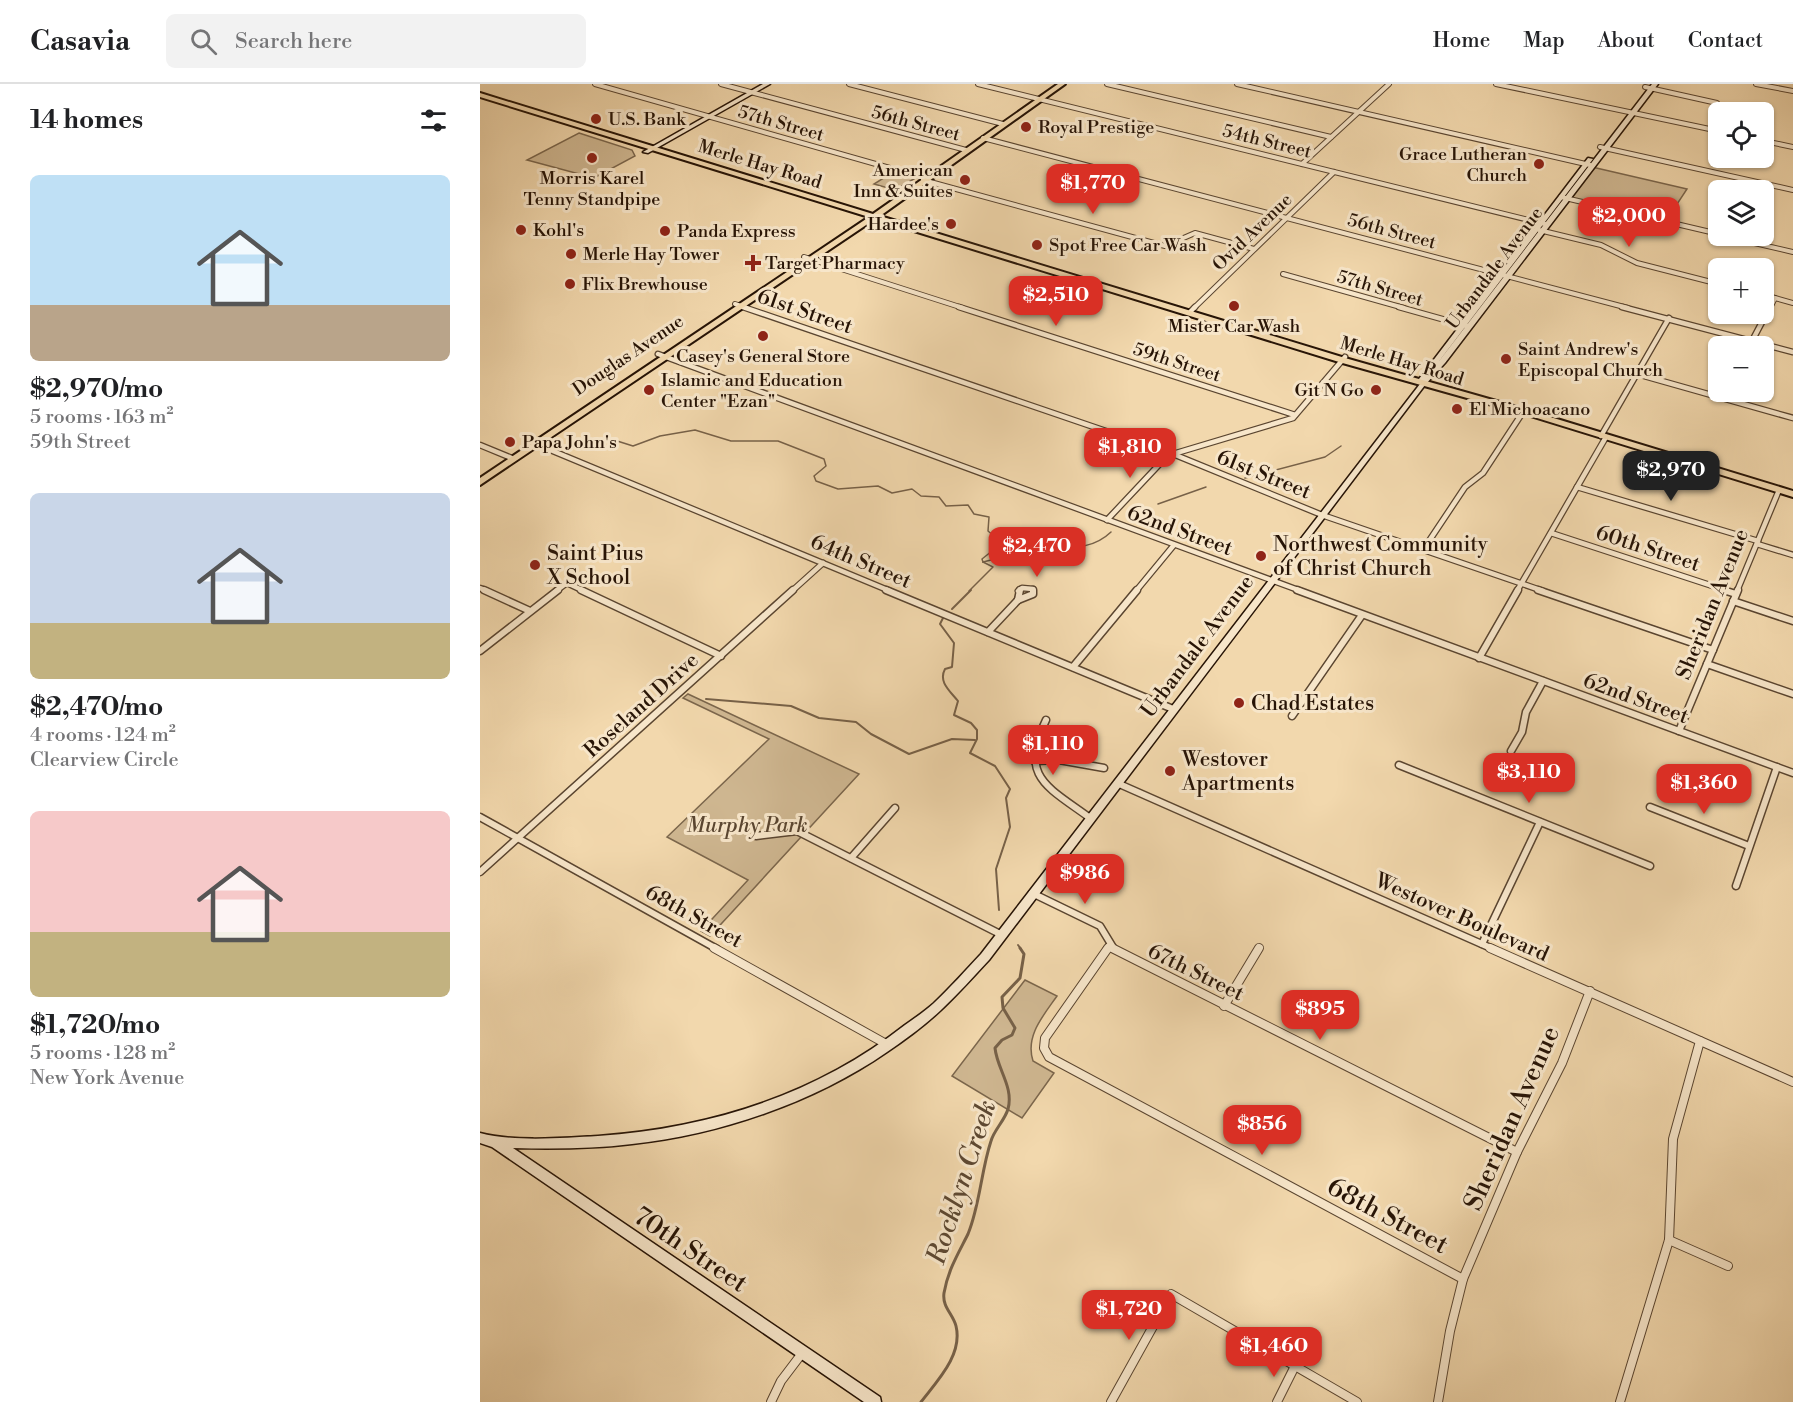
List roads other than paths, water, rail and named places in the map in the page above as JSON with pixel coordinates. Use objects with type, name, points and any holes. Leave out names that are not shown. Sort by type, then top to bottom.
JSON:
[{"type":"main road","name":"Douglas Avenue","points":[[480,482],[536,444],[546,440],[662,356],[1062,84]]},
{"type":"main road","name":"Merle Hay Road","points":[[480,95],[649,150]]},
{"type":"main road","name":"Merle Hay Road","points":[[480,100],[1030,263],[1793,494]]},
{"type":"street","name":"57th Street","points":[[595,84],[1165,246],[1173,245],[1187,234],[1195,233],[1254,249]]},
{"type":"street","name":"56th Street","points":[[721,84],[966,150]]},
{"type":"street","points":[[649,150],[767,84]]},
{"type":"street","points":[[849,84],[1004,124]]},
{"type":"street","name":"54th Street","points":[[978,84],[1545,224]]},
{"type":"street","points":[[1107,84],[1331,137]]},
{"type":"street","points":[[1237,84],[1590,165]]},
{"type":"street","points":[[1302,164],[1389,84]]},
{"type":"street","points":[[1496,84],[1708,129]]},
{"type":"street","points":[[1756,84],[1793,91]]},
{"type":"street","points":[[1650,86],[1713,102]]},
{"type":"street","name":"Urbandale Avenue","points":[[495,1142],[577,1144],[643,1137],[708,1125],[772,1107],[808,1093],[845,1074],[890,1046],[955,990],[1002,935],[1424,382],[1470,327],[1506,275],[1650,86]]},
{"type":"street","name":"56th Street","points":[[983,138],[1734,336]]},
{"type":"street","points":[[1774,143],[1793,147]]},
{"type":"street","points":[[1603,148],[1793,190]]},
{"type":"street","name":"Ovid Avenue","points":[[1190,312],[1334,172]]},
{"type":"street","points":[[1565,197],[1708,231]]},
{"type":"street","points":[[1540,230],[1601,245],[1637,263],[1708,281]]},
{"type":"street","points":[[1767,246],[1793,252]]},
{"type":"street","name":"59th Street","points":[[805,259],[1295,416]]},
{"type":"street","name":"57th Street","points":[[1283,274],[1470,327]]},
{"type":"street","name":"Urbandale Avenue","points":[[1424,382],[1463,325],[1506,275]]},
{"type":"street","points":[[1755,336],[1775,298],[1793,303]]},
{"type":"street","name":"61st Street","points":[[738,306],[1171,453],[1322,515],[1713,650]]},
{"type":"street","points":[[1479,658],[1577,487],[1669,318]]},
{"type":"street","name":"56th Street","points":[[1774,347],[1793,352]]},
{"type":"street","name":"62nd Street","points":[[662,356],[1793,773]]},
{"type":"street","points":[[1107,520],[1171,453],[1295,416],[1344,358]]},
{"type":"street","points":[[1637,374],[1793,418]]},
{"type":"street","points":[[1423,550],[1465,488],[1483,473],[1523,412]]},
{"type":"street","name":"64th Street","points":[[536,444],[1173,709]]},
{"type":"street","points":[[480,445],[514,459]]},
{"type":"street","points":[[1577,487],[1793,555]]},
{"type":"street","name":"Sheridan Avenue","points":[[1679,731],[1779,490]]},
{"type":"street","name":"60th Street","points":[[1551,533],[1793,621]]},
{"type":"street","points":[[1073,668],[1174,545]]},
{"type":"street","name":"Roseland Drive","points":[[480,872],[824,563]]},
{"type":"street","points":[[480,651],[567,584],[721,656]]},
{"type":"street","points":[[480,588],[530,611]]},
{"type":"street","points":[[988,632],[1018,600]]},
{"type":"street","points":[[1292,717],[1362,615]]},
{"type":"street","points":[[1707,664],[1793,694]]},
{"type":"street","points":[[1511,752],[1522,732],[1526,712],[1543,681]]},
{"type":"street","points":[[1046,720],[1037,738],[1035,771],[1044,784],[1090,818]]},
{"type":"street","points":[[1034,761],[1069,761],[1104,768]]},
{"type":"street","points":[[1399,765],[1650,866]]},
{"type":"street","points":[[1736,886],[1777,767]]},
{"type":"street","name":"Westover Boulevard","points":[[1117,783],[1793,1082]]},
{"type":"street","points":[[1650,807],[1749,846]]},
{"type":"street","points":[[851,858],[895,808]]},
{"type":"street","name":"68th Street","points":[[480,817],[890,1046]]},
{"type":"street","points":[[1482,944],[1540,822]]},
{"type":"street","points":[[756,836],[797,831],[1002,935]]},
{"type":"street","name":"67th Street","points":[[1032,893],[1100,926],[1110,945],[1124,957],[1517,1152]]},
{"type":"street","name":"68th Street","points":[[1110,945],[1050,1030],[1044,1048],[1049,1057],[1463,1280]]},
{"type":"street","points":[[1224,1006],[1258,948]]},
{"type":"street","name":"Sheridan Avenue","points":[[1438,1402],[1450,1331],[1463,1280],[1517,1152],[1562,1063],[1590,991]]},
{"type":"street","points":[[1620,1402],[1669,1240],[1671,1220],[1669,1183],[1673,1139],[1701,1041]]},
{"type":"street","name":"70th Street","points":[[480,1138],[495,1142],[875,1402]]},
{"type":"street","points":[[1669,1240],[1728,1266]]},
{"type":"street","points":[[1111,1402],[1171,1294],[1357,1402]]},
{"type":"street","points":[[771,1402],[781,1381],[803,1352]]},
{"type":"street","points":[[1277,1402],[1295,1366]]},
{"type":"waterway","name":"Rocklyn Creek","points":[[614,440],[633,446],[660,436],[695,430],[731,441],[778,441],[824,459],[826,466],[814,476],[816,481],[838,489],[878,486],[892,493],[912,489],[921,496],[939,497],[946,506],[968,505],[974,514],[989,517],[988,531],[1002,543],[982,559],[983,562]]},
{"type":"waterway","points":[[1245,478],[1325,457],[1341,446]]},
{"type":"waterway","points":[[1158,504],[1206,487]]},
{"type":"waterway","points":[[983,562],[1029,549],[1092,544],[1111,532]]},
{"type":"waterway","name":"Rocklyn Creek","points":[[969,591],[993,567],[983,562]]},
{"type":"waterway","name":"Rocklyn Creek","points":[[952,609],[971,590]]},
{"type":"waterway","name":"Rocklyn Creek","points":[[943,618],[940,624],[954,643],[952,667],[945,669],[943,674],[946,686],[958,701],[954,715],[971,723],[977,730],[977,739],[970,753],[995,766],[1010,789],[1006,798],[1010,827],[996,869],[999,910]]},
{"type":"waterway","points":[[706,699],[791,706],[819,718],[856,722],[871,734],[909,754],[952,739],[975,740]]},
{"type":"waterway","name":"Rocklyn Creek","points":[[1018,945],[1021,949]]},
{"type":"waterway","name":"Rocklyn Creek","points":[[921,1402],[947,1367],[956,1347],[956,1326],[946,1306],[944,1293],[951,1269],[972,1223],[991,1141],[1008,1109],[1009,1093],[995,1048],[1002,1040],[1012,1035],[1015,1028],[1003,1008],[1002,997],[1020,978],[1024,954],[1020,948]]},
{"type":"place","name":"U.S. Bank","points":[[596,119]]},
{"type":"place","name":"Royal Prestige","points":[[1026,127]]},
{"type":"place","name":"Morris Karel Tenny Standpipe","points":[[592,158]]},
{"type":"place","name":"Grace Lutheran Church","points":[[1539,164]]},
{"type":"place","name":"American Inn & Suites","points":[[965,180]]},
{"type":"place","name":"Hardee's","points":[[951,224]]},
{"type":"place","name":"Kohl's","points":[[521,230]]},
{"type":"place","name":"Panda Express","points":[[665,231]]},
{"type":"place","name":"Spot Free Car Wash","points":[[1037,245]]},
{"type":"place","name":"Merle Hay Tower","points":[[571,254]]},
{"type":"place","name":"Target Pharmacy","points":[[753,263]]},
{"type":"place","name":"Flix Brewhouse","points":[[570,284]]},
{"type":"place","name":"Mister Car Wash","points":[[1234,306]]},
{"type":"place","name":"Casey's General Store","points":[[763,336]]},
{"type":"place","name":"Saint Andrew's Episcopal Church","points":[[1506,359]]},
{"type":"place","name":"Islamic and Education Center \"Ezan\"","points":[[649,390]]},
{"type":"place","name":"Git N Go","points":[[1376,390]]},
{"type":"place","name":"El Michoacano","points":[[1457,409]]},
{"type":"place","name":"Papa John's","points":[[510,442]]},
{"type":"place","name":"Northwest Community of Christ Church","points":[[1261,556]]},
{"type":"place","name":"Saint Pius X School","points":[[535,565]]},
{"type":"place","name":"Chad Estates","points":[[1239,703]]},
{"type":"place","name":"Westover Apartments","points":[[1170,771]]},
{"type":"park label","name":"Murphy Park","points":[[747,825]]}]
